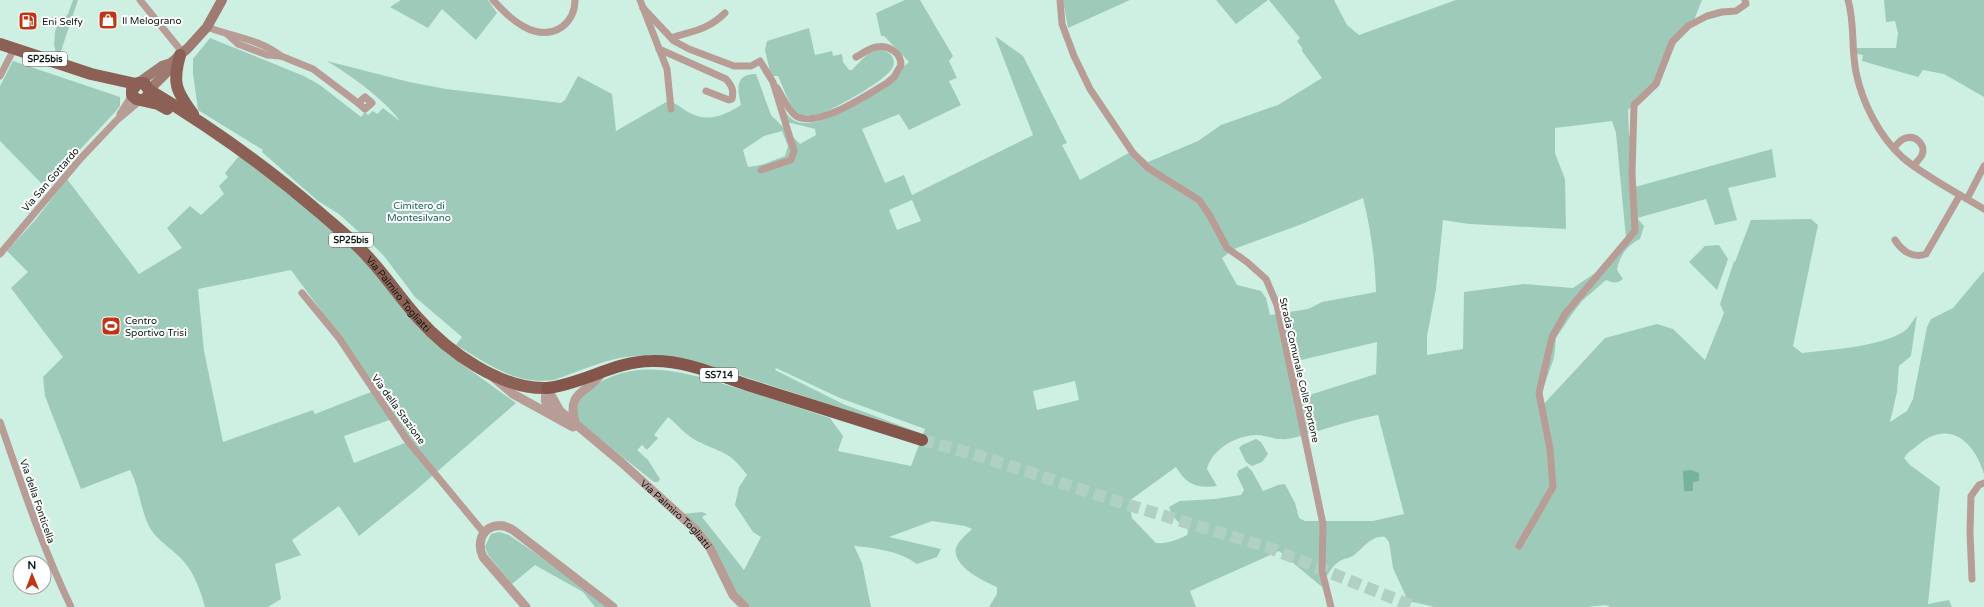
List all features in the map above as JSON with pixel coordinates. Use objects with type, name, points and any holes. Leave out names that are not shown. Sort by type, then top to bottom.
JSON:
[{"type":"highway","name":"SS714","points":[[547,388],[562,385],[626,364],[644,361],[676,363],[922,440]]},
{"type":"main road","points":[[140,92],[167,72],[178,57],[207,27],[222,0]]},
{"type":"main road","name":"Via Palmiro Togliatti","points":[[0,44],[140,92],[200,123],[253,159],[318,211],[366,255],[418,318],[451,348],[488,373],[519,386],[547,388]]},
{"type":"main road","points":[[178,57],[175,72],[177,86],[184,102],[200,123]]},
{"type":"street","points":[[140,0],[178,57]]},
{"type":"street","points":[[493,0],[509,16],[532,31],[542,33],[558,29],[570,20],[575,0]]},
{"type":"street","points":[[640,0],[667,69],[671,109]]},
{"type":"street","name":"Strada Comunale Colle Portone","points":[[1060,0],[1062,24],[1074,56],[1090,89],[1133,153],[1148,168],[1199,200],[1210,216],[1227,248],[1247,262],[1266,279],[1277,305],[1323,524],[1322,571],[1331,607]]},
{"type":"street","points":[[1519,546],[1553,487],[1550,449],[1539,393],[1552,337],[1565,314],[1635,231],[1632,174],[1634,105],[1656,84],[1672,42],[1688,26],[1707,16],[1722,12],[1736,11],[1746,4],[1746,0]]},
{"type":"street","points":[[1848,0],[1852,19],[1854,61],[1860,86],[1875,120],[1894,148],[1914,166],[1984,209]]},
{"type":"street","points":[[642,8],[652,16],[671,38],[689,49],[734,66],[751,66],[760,61],[792,111],[797,116],[818,117],[837,111],[887,83],[894,77],[901,65],[900,57],[894,50],[882,47],[868,50],[856,57]]},
{"type":"street","points":[[671,38],[698,31],[717,21],[725,13]]},
{"type":"street","points":[[207,27],[228,36],[238,44],[267,55],[282,56],[313,69],[358,103]]},
{"type":"street","points":[[0,76],[14,49]]},
{"type":"street","points":[[659,49],[726,79],[732,87],[732,99],[729,100],[706,91]]},
{"type":"street","points":[[761,170],[791,160],[794,151],[773,82]]},
{"type":"street","name":"Via San Gottardo","points":[[0,254],[55,187],[117,120],[140,92]]},
{"type":"street","points":[[1894,148],[1904,138],[1913,137],[1918,140],[1922,146],[1922,153],[1914,166]]},
{"type":"street","points":[[1967,199],[1984,166]]},
{"type":"street","points":[[1895,240],[1902,249],[1912,255],[1918,256],[1926,254],[1960,194]]},
{"type":"street","name":"Via della Stazione","points":[[302,293],[338,338],[407,440],[484,533]]},
{"type":"street","points":[[576,424],[573,411],[576,398],[582,390],[598,379],[603,371]]},
{"type":"street","name":"Via Palmiro Togliatti","points":[[488,373],[513,394],[588,436]]},
{"type":"street","name":"Via Palmiro Togliatti","points":[[547,388],[546,405],[566,424]]},
{"type":"street","name":"Via Palmiro Togliatti","points":[[547,388],[560,411],[588,436],[621,462],[695,529],[710,548],[733,595],[745,607]]},
{"type":"street","name":"Via della Fonticella","points":[[0,422],[40,537],[70,607]]},
{"type":"street","points":[[1972,579],[1970,532],[1971,496],[1979,485],[1984,483]]},
{"type":"street","points":[[526,607],[483,556],[480,544],[484,533],[495,525],[506,526],[613,607]]},
{"type":"green space","points":[[73,0],[78,0],[60,54],[56,53],[54,44],[57,25],[68,14]]},
{"type":"green space","points":[[401,0],[488,0],[497,13],[476,40],[442,9],[428,28],[390,7]]},
{"type":"green space","name":"Cimitero di Montesilvano","points":[[905,0],[920,0],[953,56],[949,61],[957,78],[949,81],[961,105],[909,130],[899,114],[862,129],[885,183],[904,175],[912,195],[1033,135],[995,36],[1023,56],[1067,143],[1062,145],[1080,180],[1134,150],[1148,162],[1198,141],[1221,125],[1278,105],[1322,78],[1302,51],[1302,48],[1297,41],[1300,38],[1269,0],[1334,0],[1347,25],[1359,35],[1456,0],[1702,0],[1691,28],[1676,43],[1659,85],[1639,97],[1628,110],[1629,134],[1635,146],[1635,187],[1772,149],[1776,177],[1728,188],[1737,220],[1715,225],[1706,199],[1637,218],[1644,226],[1640,239],[1624,252],[1620,261],[1617,270],[1623,279],[1619,282],[1611,282],[1606,280],[1582,301],[1556,338],[1554,358],[1543,389],[1541,407],[1605,338],[1657,324],[1673,329],[1705,360],[1724,313],[1720,304],[1734,261],[1735,262],[1751,220],[1811,219],[1818,225],[1793,346],[1802,353],[1842,349],[1888,339],[1908,328],[1917,315],[1911,356],[1899,366],[1897,392],[1890,422],[1907,411],[1913,399],[1927,327],[1931,319],[1953,308],[1984,271],[1984,474],[1980,462],[1967,443],[1959,437],[1950,434],[1940,434],[1929,437],[1904,458],[1910,465],[1940,487],[1928,604],[1949,600],[1952,607],[1611,607],[1605,605],[1587,607],[1435,607],[1408,601],[1393,568],[1389,542],[1385,537],[1380,537],[1372,540],[1353,556],[1335,564],[1327,575],[1322,587],[1279,551],[1190,591],[1196,607],[989,607],[997,594],[997,587],[970,572],[959,561],[956,555],[956,548],[959,543],[972,529],[965,526],[932,521],[889,537],[941,549],[937,557],[917,564],[895,553],[879,549],[854,546],[862,563],[871,607],[750,607],[740,598],[682,514],[702,512],[707,514],[702,517],[744,570],[761,537],[753,532],[735,505],[739,487],[747,475],[741,467],[725,454],[693,439],[668,417],[654,435],[658,438],[647,450],[642,445],[637,450],[648,460],[660,479],[658,482],[654,482],[580,423],[576,417],[577,399],[596,384],[616,375],[636,370],[656,370],[697,376],[774,399],[830,418],[843,436],[838,451],[911,466],[925,429],[840,398],[776,368],[775,370],[843,404],[921,434],[724,370],[689,360],[671,357],[635,356],[614,359],[554,380],[540,381],[526,379],[502,372],[456,345],[462,337],[415,297],[384,256],[339,214],[318,201],[262,152],[263,150],[198,110],[193,74],[193,59],[210,38],[304,76],[320,85],[361,117],[365,112],[368,115],[373,111],[377,114],[383,108],[400,121],[376,96],[356,80],[327,61],[409,82],[446,89],[561,103],[565,100],[578,76],[612,94],[616,131],[668,101],[697,116],[710,118],[723,115],[741,105],[738,88],[741,80],[749,75],[756,74],[771,115],[800,144],[816,135],[815,129],[787,122],[781,105],[789,116],[795,121],[803,123],[813,122],[836,115],[867,98],[909,62],[884,36],[881,36],[876,13]],"holes":[[[1612,121],[1616,133],[1626,238],[1601,269],[1573,288],[1524,284],[1464,292],[1463,349],[1427,355],[1427,336],[1436,289],[1443,220],[1469,224],[1566,229],[1565,179],[1555,153],[1555,128]],[[782,131],[788,146],[785,156],[761,165],[748,167],[743,150],[764,136]],[[1363,198],[1372,245],[1376,292],[1322,302],[1308,309],[1270,315],[1266,298],[1261,291],[1237,285],[1222,258],[1234,249],[1302,224]],[[912,200],[921,221],[897,230],[889,210]],[[1377,342],[1376,374],[1306,396],[1297,361]],[[1075,381],[1079,400],[1037,410],[1033,391]],[[1378,415],[1404,514],[1373,521],[1305,521],[1299,518],[1295,503],[1285,484],[1263,491],[1252,471],[1247,466],[1238,471],[1237,475],[1244,490],[1241,495],[1215,499],[1180,501],[1169,507],[1176,519],[1187,527],[1187,535],[1183,537],[1168,542],[1156,543],[1132,518],[1129,501],[1176,467],[1184,478],[1193,484],[1204,487],[1217,486],[1207,469],[1214,455],[1226,444],[1234,440],[1257,435],[1287,439]]]},
{"type":"green space","points":[[1063,0],[1130,0],[1068,28]]},
{"type":"green space","points":[[1216,0],[1268,0],[1236,24]]},
{"type":"green space","points":[[1884,0],[1984,0],[1984,97],[1944,74],[1923,70],[1918,77],[1862,61],[1863,55],[1857,54],[1857,48],[1896,48],[1898,33],[1895,21],[1886,22]]},
{"type":"green space","points":[[809,28],[815,55],[832,51],[833,56],[842,54],[843,62],[849,70],[852,70],[869,53],[880,50],[891,55],[894,63],[893,67],[889,73],[872,86],[825,112],[812,115],[798,113],[789,101],[778,76],[771,76],[765,50],[767,41]]},
{"type":"green space","points":[[13,61],[120,97],[120,106],[116,111],[45,187],[0,141],[0,86]]},
{"type":"green space","points":[[239,156],[274,181],[364,257],[422,329],[445,352],[516,403],[416,490],[359,536],[339,506],[292,540],[301,555],[275,564],[281,599],[268,607],[205,607],[202,595],[189,568],[181,558],[157,538],[150,528],[130,470],[81,489],[45,396],[43,377],[63,357],[11,288],[28,272],[7,251],[36,219],[67,179],[139,274],[182,248],[167,228],[190,206],[201,215],[224,194],[219,186],[228,177],[225,173]],"holes":[[[291,270],[342,339],[376,390],[315,414],[313,410],[223,442],[204,351],[198,289]],[[395,418],[410,441],[354,463],[344,436]]]},
{"type":"green space","points":[[1719,245],[1728,259],[1717,290],[1689,262],[1705,246]]},
{"type":"green space","points":[[1256,439],[1261,442],[1268,454],[1262,462],[1252,466],[1246,462],[1239,448],[1242,445]]},
{"type":"green space","points":[[499,532],[509,535],[610,607],[595,607],[583,592],[535,565],[512,584],[488,555],[485,546],[491,534]]},
{"type":"shaded area","points":[[1691,470],[1699,473],[1699,481],[1693,482],[1693,491],[1684,491],[1683,471]]},
{"type":"tunnel","points":[[922,440],[977,455],[1116,501],[1267,547],[1415,607]]},
{"type":"place","name":"Il Melograno","points":[[108,20]]},
{"type":"place","name":"Eni Selfy","points":[[28,21]]},
{"type":"place","name":"Centro Sportivo Trisi","points":[[111,326]]}]
